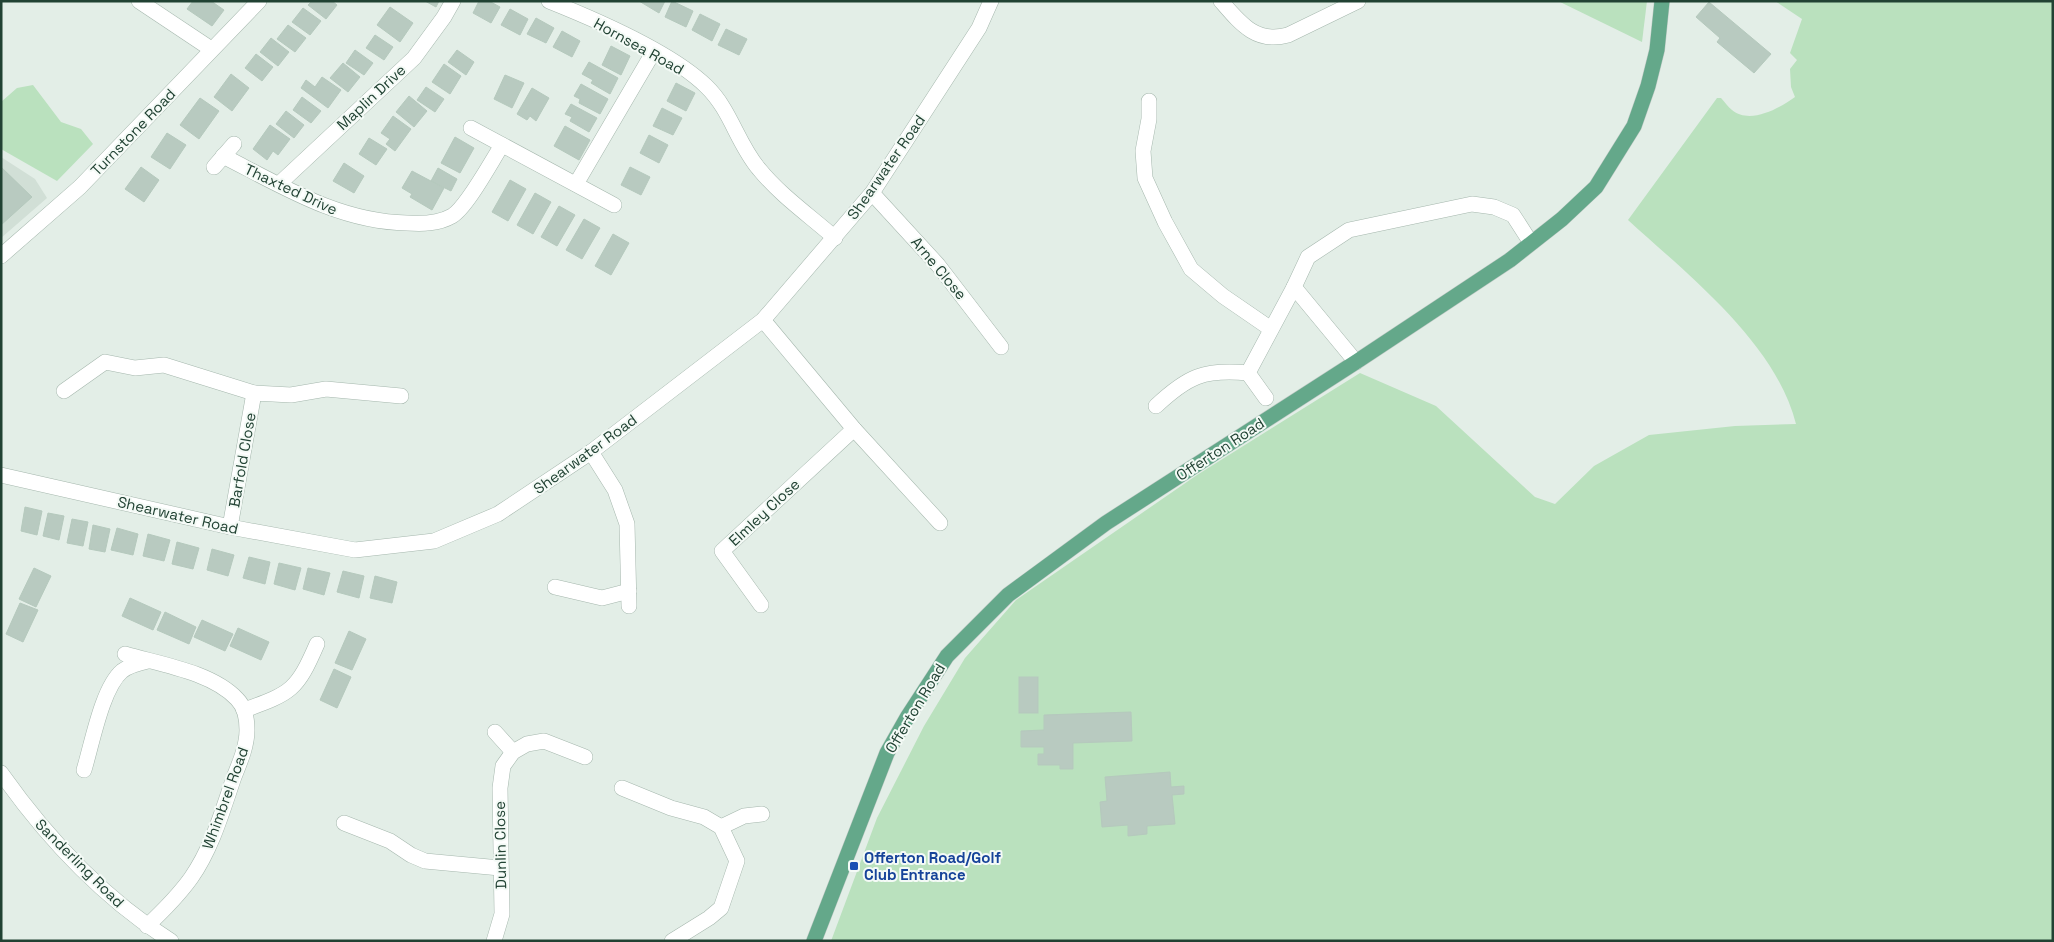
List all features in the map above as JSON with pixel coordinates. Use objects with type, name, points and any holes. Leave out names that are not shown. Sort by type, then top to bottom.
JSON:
[{"type":"main road","name":"Offerton Road","points":[[814,941],[887,753],[908,716],[947,656],[1008,595],[1106,523],[1510,260],[1562,219],[1596,186],[1634,126],[1648,86],[1657,50],[1662,1]]},
{"type":"street","points":[[139,1],[211,49]]},
{"type":"street","name":"Turnstone Road","points":[[1,256],[80,187],[259,1]]},
{"type":"street","name":"Maplin Drive","points":[[279,184],[414,58],[453,1]]},
{"type":"street","name":"Hornsea Road","points":[[548,1],[577,12],[654,51],[705,85],[727,111],[758,168],[835,238]]},
{"type":"street","name":"Shearwater Road","points":[[1,475],[230,527],[355,550],[434,541],[498,514],[591,452],[763,320],[872,193],[979,28],[991,1]]},
{"type":"street","points":[[1221,1],[1248,30],[1277,38],[1288,35],[1358,1]]},
{"type":"street","points":[[576,184],[654,51]]},
{"type":"street","points":[[1149,101],[1149,119],[1143,151],[1145,178],[1165,222],[1191,269],[1222,296],[1271,329]]},
{"type":"street","points":[[471,128],[614,205]]},
{"type":"street","name":"Thaxted Drive","points":[[234,144],[218,161],[279,184],[330,210],[371,221],[420,224],[439,221],[453,215],[468,198],[502,145]]},
{"type":"street","name":"Arne Close","points":[[872,193],[938,264],[1002,347]]},
{"type":"street","points":[[1248,374],[1308,257],[1349,230],[1472,204],[1494,207],[1513,215],[1531,243]]},
{"type":"street","points":[[1294,287],[1356,362]]},
{"type":"street","points":[[763,320],[854,429],[940,523]]},
{"type":"street","name":"Barfold Close","points":[[64,391],[105,362],[135,368],[164,365],[254,393],[291,395],[326,389],[401,396]]},
{"type":"street","points":[[1156,406],[1174,389],[1197,375],[1224,371],[1248,374],[1266,398]]},
{"type":"street","name":"Barfold Close","points":[[230,527],[254,393]]},
{"type":"street","name":"Elmley Close","points":[[761,605],[722,551],[854,429]]},
{"type":"street","points":[[555,587],[602,598],[629,599],[627,524],[615,490],[591,452]]},
{"type":"street","points":[[125,654],[211,681],[228,690],[244,710],[286,692],[300,680],[311,652]]},
{"type":"street","points":[[84,770],[106,699],[114,682],[122,672],[134,664],[148,661]]},
{"type":"street","name":"Whimbrel Road","points":[[147,926],[170,904],[190,878],[217,828],[243,752],[247,731],[244,710]]},
{"type":"street","points":[[495,732],[513,752],[527,744],[544,741],[585,757]]},
{"type":"street","name":"Dunlin Close","points":[[494,941],[502,914],[500,788],[503,766],[513,752]]},
{"type":"street","name":"Sanderling Road","points":[[1,773],[50,838],[94,881],[147,926],[171,941]]},
{"type":"street","points":[[622,788],[671,808],[704,817],[721,827],[737,861],[721,908],[672,941]]},
{"type":"street","points":[[721,827],[744,816],[762,814]]},
{"type":"street","points":[[344,823],[390,841],[425,862],[500,868]]},
{"type":"shaded area","points":[[1,157],[35,179],[47,198],[1,238]]},
{"type":"green space","points":[[1558,1],[1647,1],[1642,42]]},
{"type":"green space","points":[[1775,1],[2053,1],[2053,941],[831,941],[877,818],[924,726],[965,658],[1016,600],[1197,475],[1360,373],[1436,406],[1535,497],[1555,504],[1594,466],[1649,435],[1735,426],[1796,424],[1785,394],[1770,366],[1750,338],[1702,287],[1628,220],[1717,98],[1721,98],[1732,110],[1747,116],[1773,110],[1795,97],[1791,87],[1790,69],[1797,60],[1790,53],[1802,19]]},
{"type":"green space","points":[[33,85],[61,122],[81,129],[93,144],[57,181],[1,149],[1,102],[17,88]]},
{"type":"building","points":[[193,1],[211,1],[224,10],[212,26],[187,9]]},
{"type":"building","points":[[312,1],[332,1],[337,5],[326,19],[308,5]]},
{"type":"building","points":[[425,1],[439,1],[436,7]]},
{"type":"building","points":[[479,1],[489,1],[500,7],[491,23],[473,13]]},
{"type":"building","points":[[639,1],[665,1],[659,13]]},
{"type":"building","points":[[672,1],[693,11],[686,27],[665,17]]},
{"type":"building","points":[[1709,2],[1771,54],[1754,73],[1717,42],[1720,38],[1696,17]]},
{"type":"building","points":[[390,7],[413,23],[400,42],[377,25]]},
{"type":"building","points":[[303,8],[321,21],[310,35],[292,22]]},
{"type":"building","points":[[510,9],[528,19],[520,35],[501,25]]},
{"type":"building","points":[[700,14],[720,24],[712,41],[692,30]]},
{"type":"building","points":[[536,18],[554,28],[546,43],[527,34]]},
{"type":"building","points":[[288,25],[306,38],[295,52],[277,39]]},
{"type":"building","points":[[726,29],[747,39],[739,55],[718,45]]},
{"type":"building","points":[[562,31],[580,41],[572,57],[553,47]]},
{"type":"building","points":[[375,35],[393,47],[384,60],[366,48]]},
{"type":"building","points":[[271,38],[289,52],[278,66],[260,52]]},
{"type":"building","points":[[611,46],[630,56],[621,75],[602,65]]},
{"type":"building","points":[[355,50],[373,63],[364,75],[346,63]]},
{"type":"building","points":[[457,50],[474,62],[466,75],[448,62]]},
{"type":"building","points":[[256,54],[273,67],[262,81],[245,68]]},
{"type":"building","points":[[589,62],[618,78],[610,94],[591,83],[593,80],[582,74]]},
{"type":"building","points":[[343,63],[360,77],[348,92],[330,78]]},
{"type":"building","points":[[444,64],[461,76],[450,94],[432,82]]},
{"type":"building","points":[[231,74],[249,88],[232,111],[214,97]]},
{"type":"building","points":[[505,75],[524,83],[512,108],[494,99]]},
{"type":"building","points":[[322,77],[341,90],[328,108],[301,88],[306,80],[315,87]]},
{"type":"building","points":[[676,83],[695,93],[686,111],[667,101]]},
{"type":"building","points":[[581,84],[608,99],[600,114],[579,103],[580,99],[574,96]]},
{"type":"building","points":[[426,87],[444,99],[435,112],[417,100]]},
{"type":"building","points":[[532,88],[549,98],[536,121],[530,116],[527,120],[517,114]]},
{"type":"building","points":[[409,96],[427,111],[414,127],[396,112]]},
{"type":"building","points":[[302,97],[321,111],[311,123],[293,110]]},
{"type":"building","points":[[200,98],[219,111],[199,139],[180,125]]},
{"type":"building","points":[[571,104],[597,118],[589,132],[570,121],[572,117],[565,114]]},
{"type":"building","points":[[662,108],[682,118],[673,135],[653,126]]},
{"type":"building","points":[[286,111],[304,125],[294,138],[276,124]]},
{"type":"building","points":[[393,116],[411,129],[395,151],[386,144],[390,139],[381,133]]},
{"type":"building","points":[[270,125],[290,139],[278,155],[273,151],[267,160],[253,149]]},
{"type":"building","points":[[565,126],[590,140],[579,160],[554,146]]},
{"type":"building","points":[[167,133],[186,145],[170,169],[151,157]]},
{"type":"building","points":[[649,135],[668,145],[659,163],[640,153]]},
{"type":"building","points":[[455,137],[474,148],[460,173],[441,163]]},
{"type":"building","points":[[369,138],[387,149],[376,165],[359,154]]},
{"type":"building","points":[[344,163],[364,176],[354,193],[333,181]]},
{"type":"building","points":[[1,167],[32,197],[1,225]]},
{"type":"building","points":[[141,167],[159,180],[144,202],[125,189]]},
{"type":"building","points":[[630,167],[650,177],[641,195],[621,185]]},
{"type":"building","points":[[438,168],[457,179],[451,191],[431,181]]},
{"type":"building","points":[[412,171],[444,188],[432,210],[410,197],[412,194],[402,188]]},
{"type":"building","points":[[510,180],[526,189],[508,221],[492,212]]},
{"type":"building","points":[[535,193],[551,202],[533,234],[517,225]]},
{"type":"building","points":[[559,206],[575,215],[557,246],[541,237]]},
{"type":"building","points":[[584,219],[600,228],[582,259],[566,250]]},
{"type":"building","points":[[613,234],[629,243],[611,275],[595,266]]},
{"type":"building","points":[[25,507],[42,511],[37,535],[21,531]]},
{"type":"building","points":[[48,513],[64,516],[59,540],[43,536]]},
{"type":"building","points":[[72,519],[88,522],[83,546],[67,543]]},
{"type":"building","points":[[93,525],[110,529],[105,552],[89,549]]},
{"type":"building","points":[[117,528],[138,534],[133,555],[111,550]]},
{"type":"building","points":[[148,534],[170,540],[164,561],[143,556]]},
{"type":"building","points":[[177,542],[199,548],[193,569],[172,564]]},
{"type":"building","points":[[212,549],[234,555],[228,576],[207,570]]},
{"type":"building","points":[[249,557],[270,562],[265,584],[243,578]]},
{"type":"building","points":[[279,563],[301,568],[295,590],[274,584]]},
{"type":"building","points":[[34,568],[51,576],[36,607],[19,599]]},
{"type":"building","points":[[308,568],[330,573],[324,595],[303,589]]},
{"type":"building","points":[[343,571],[364,576],[359,598],[337,592]]},
{"type":"building","points":[[375,576],[397,582],[392,603],[370,598]]},
{"type":"building","points":[[130,598],[161,612],[153,630],[122,616]]},
{"type":"building","points":[[20,603],[38,610],[23,642],[6,634]]},
{"type":"building","points":[[165,612],[196,627],[189,644],[157,630]]},
{"type":"building","points":[[202,620],[233,634],[225,651],[194,637]]},
{"type":"building","points":[[238,628],[269,642],[261,660],[230,646]]},
{"type":"building","points":[[349,631],[366,639],[352,670],[335,663]]},
{"type":"building","points":[[334,669],[351,677],[337,708],[320,700]]},
{"type":"building","points":[[1019,677],[1038,677],[1038,713],[1019,713]]},
{"type":"building","points":[[1131,712],[1132,741],[1073,743],[1073,769],[1060,769],[1060,765],[1038,765],[1038,754],[1044,754],[1044,747],[1021,747],[1021,731],[1044,730],[1044,715]]},
{"type":"building","points":[[1170,772],[1171,787],[1184,786],[1184,794],[1172,795],[1175,824],[1147,826],[1147,834],[1128,836],[1128,825],[1102,827],[1100,802],[1107,801],[1105,777]]},
{"type":"place","name":"Offerton Road/Golf Club Entrance","points":[[854,866]]}]
